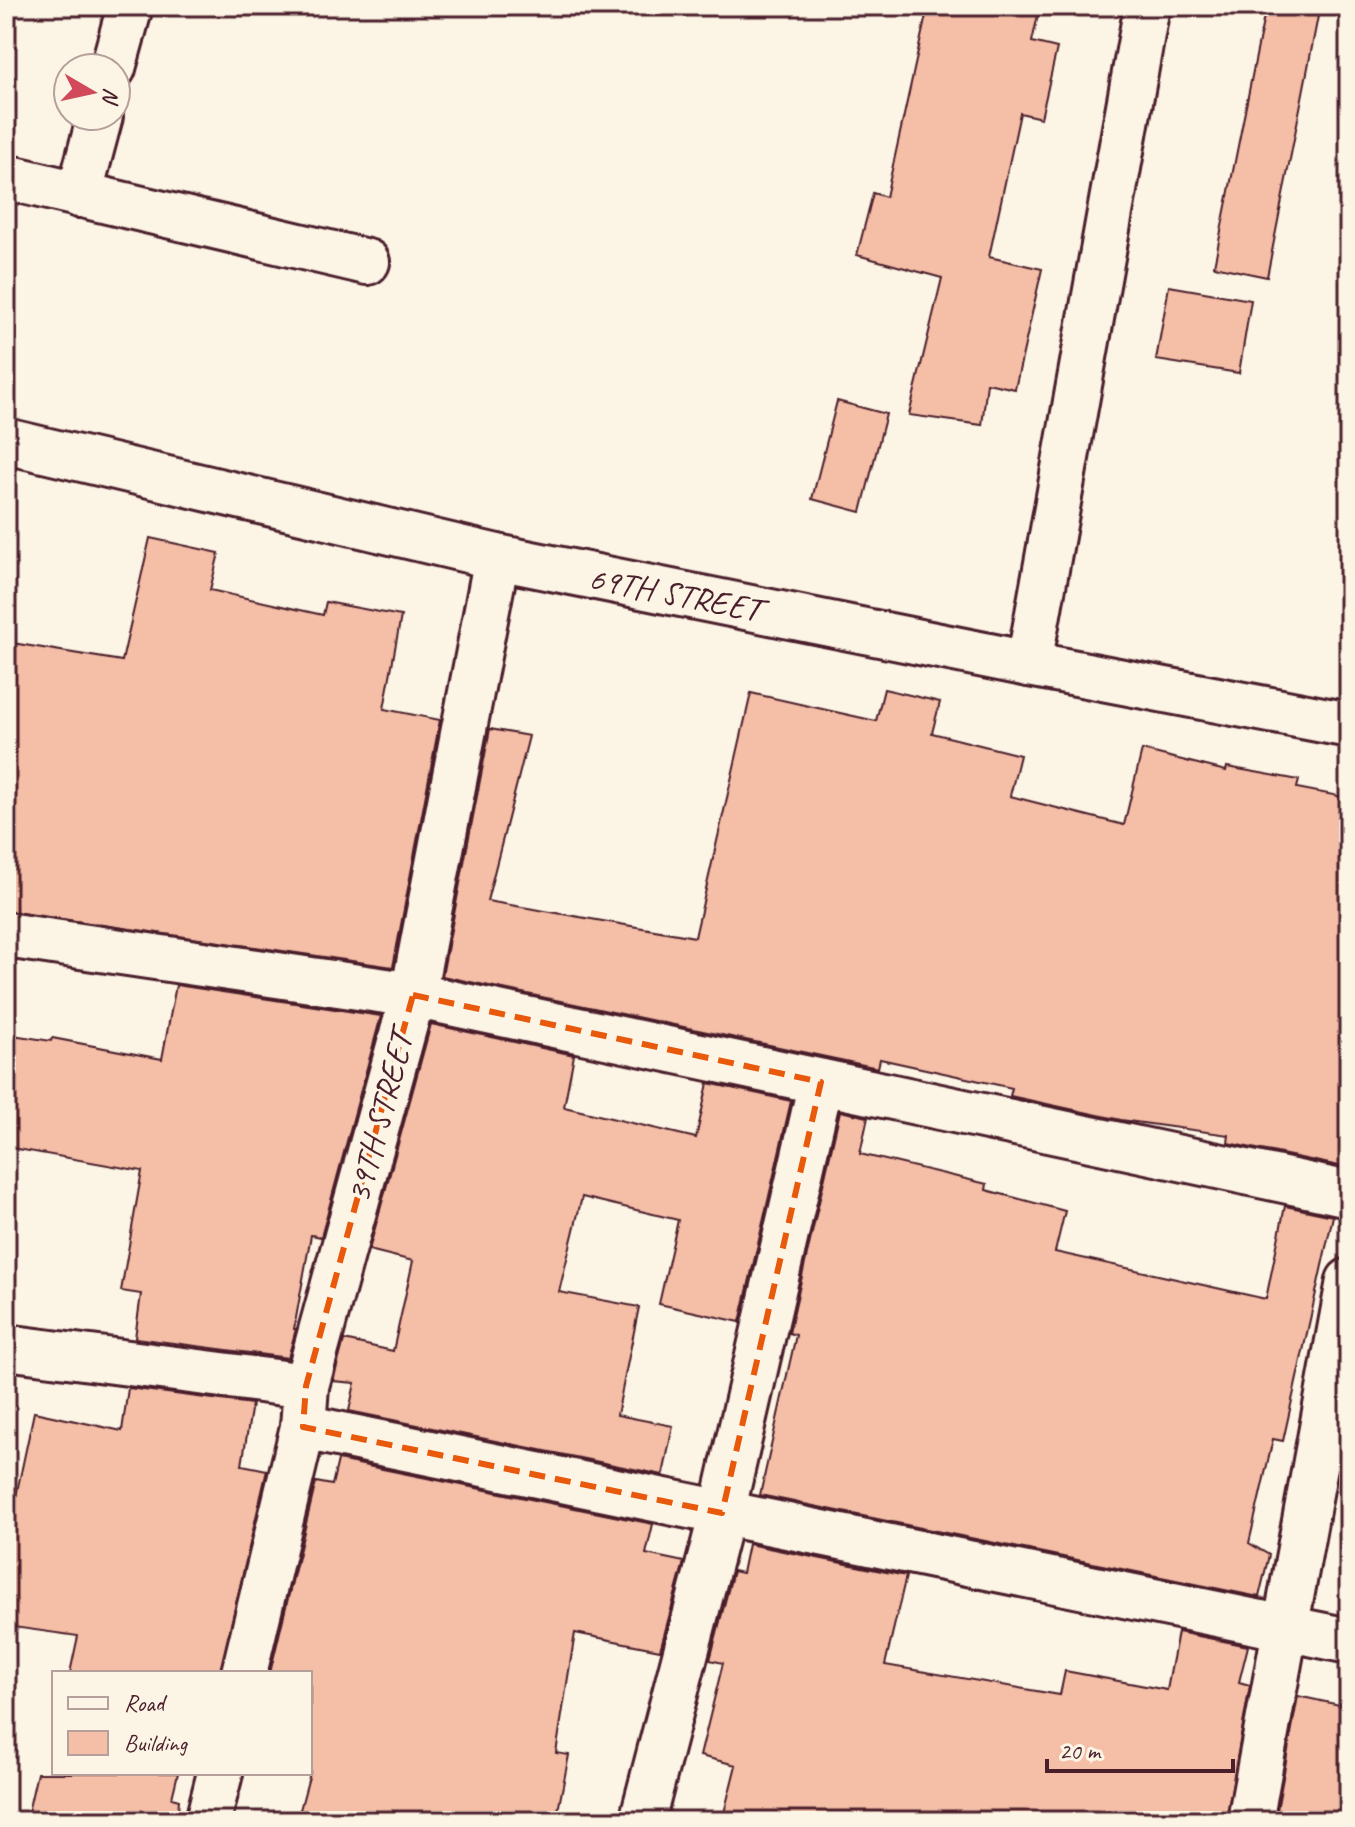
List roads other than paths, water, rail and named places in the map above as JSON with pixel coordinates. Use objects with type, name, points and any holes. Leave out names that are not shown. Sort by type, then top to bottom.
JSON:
[{"type":"street","points":[[117,52],[130,6]]},
{"type":"street","points":[[1029,664],[1147,6]]},
{"type":"street","points":[[79,195],[96,132]]},
{"type":"street","points":[[6,177],[367,262]]},
{"type":"street","name":"69TH STREET","points":[[6,441],[497,557],[1349,725]]},
{"type":"street","name":"39TH STREET","points":[[244,1671],[304,1406],[413,995],[497,557]]},
{"type":"street","points":[[6,935],[413,995],[1349,1194]]},
{"type":"street","points":[[642,1821],[722,1513],[821,1082]]},
{"type":"street","points":[[1250,1821],[1349,1281]]},
{"type":"street","points":[[6,1347],[304,1406],[722,1513],[1349,1641]]},
{"type":"street","points":[[208,1821],[220,1775]]}]
